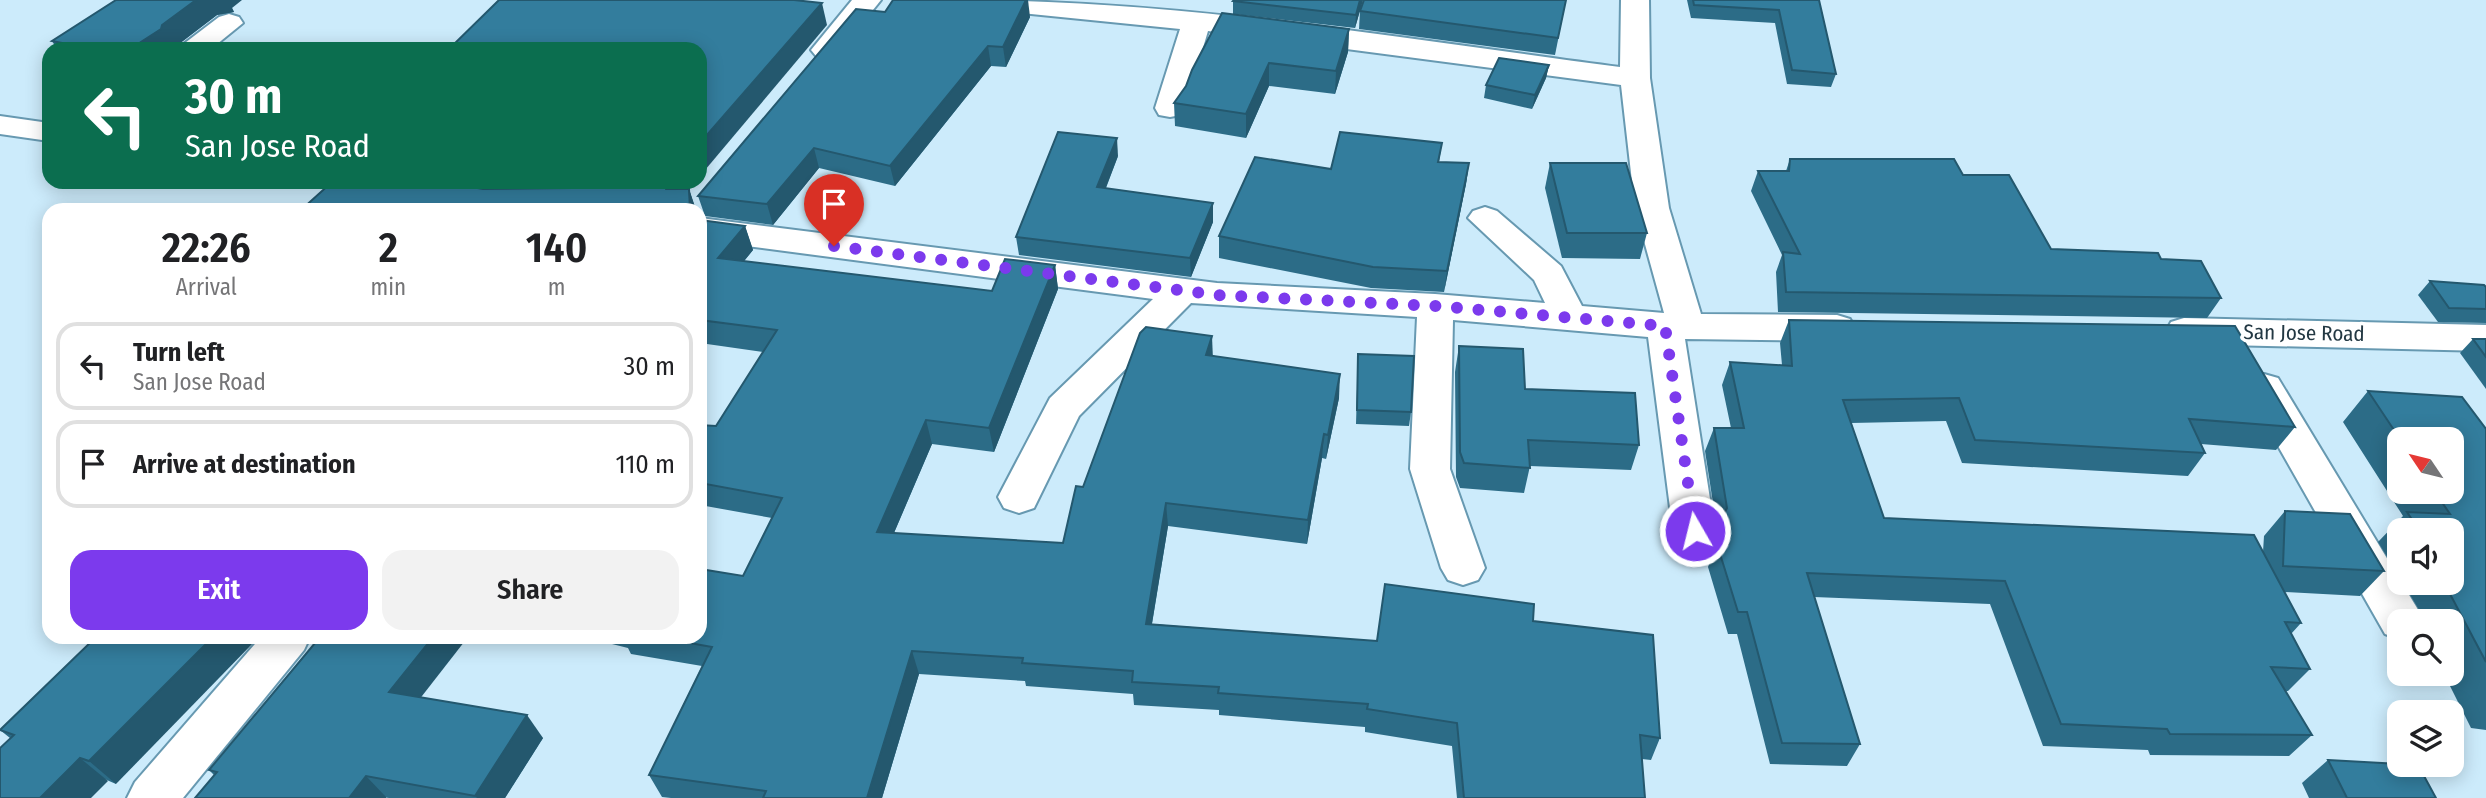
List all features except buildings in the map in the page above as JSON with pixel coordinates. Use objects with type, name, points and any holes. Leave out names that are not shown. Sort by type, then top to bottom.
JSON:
[{"type":"street","points":[[806,74],[867,0]]},
{"type":"street","points":[[971,0],[1197,22],[1635,78]]},
{"type":"street","points":[[1635,0],[1635,78],[1652,208],[1676,326],[1695,531]]},
{"type":"street","points":[[1170,108],[1197,22]]},
{"type":"street","points":[[202,42],[229,23]]},
{"type":"street","points":[[0,125],[42,131]]},
{"type":"street","points":[[707,215],[1182,291],[1436,306],[1676,326],[1868,328]]},
{"type":"street","points":[[1485,218],[1549,274],[1570,319]]},
{"type":"street","points":[[1019,497],[1064,408],[1182,291]]},
{"type":"street","points":[[1436,306],[1430,469],[1463,568]]},
{"type":"street","name":"San Jose Road","points":[[2147,331],[2486,338]]},
{"type":"street","points":[[2231,332],[2394,609]]},
{"type":"street","points":[[152,798],[282,644]]},
{"type":"route","points":[[834,246],[1217,295],[1436,306],[1665,326],[1695,531]]}]
